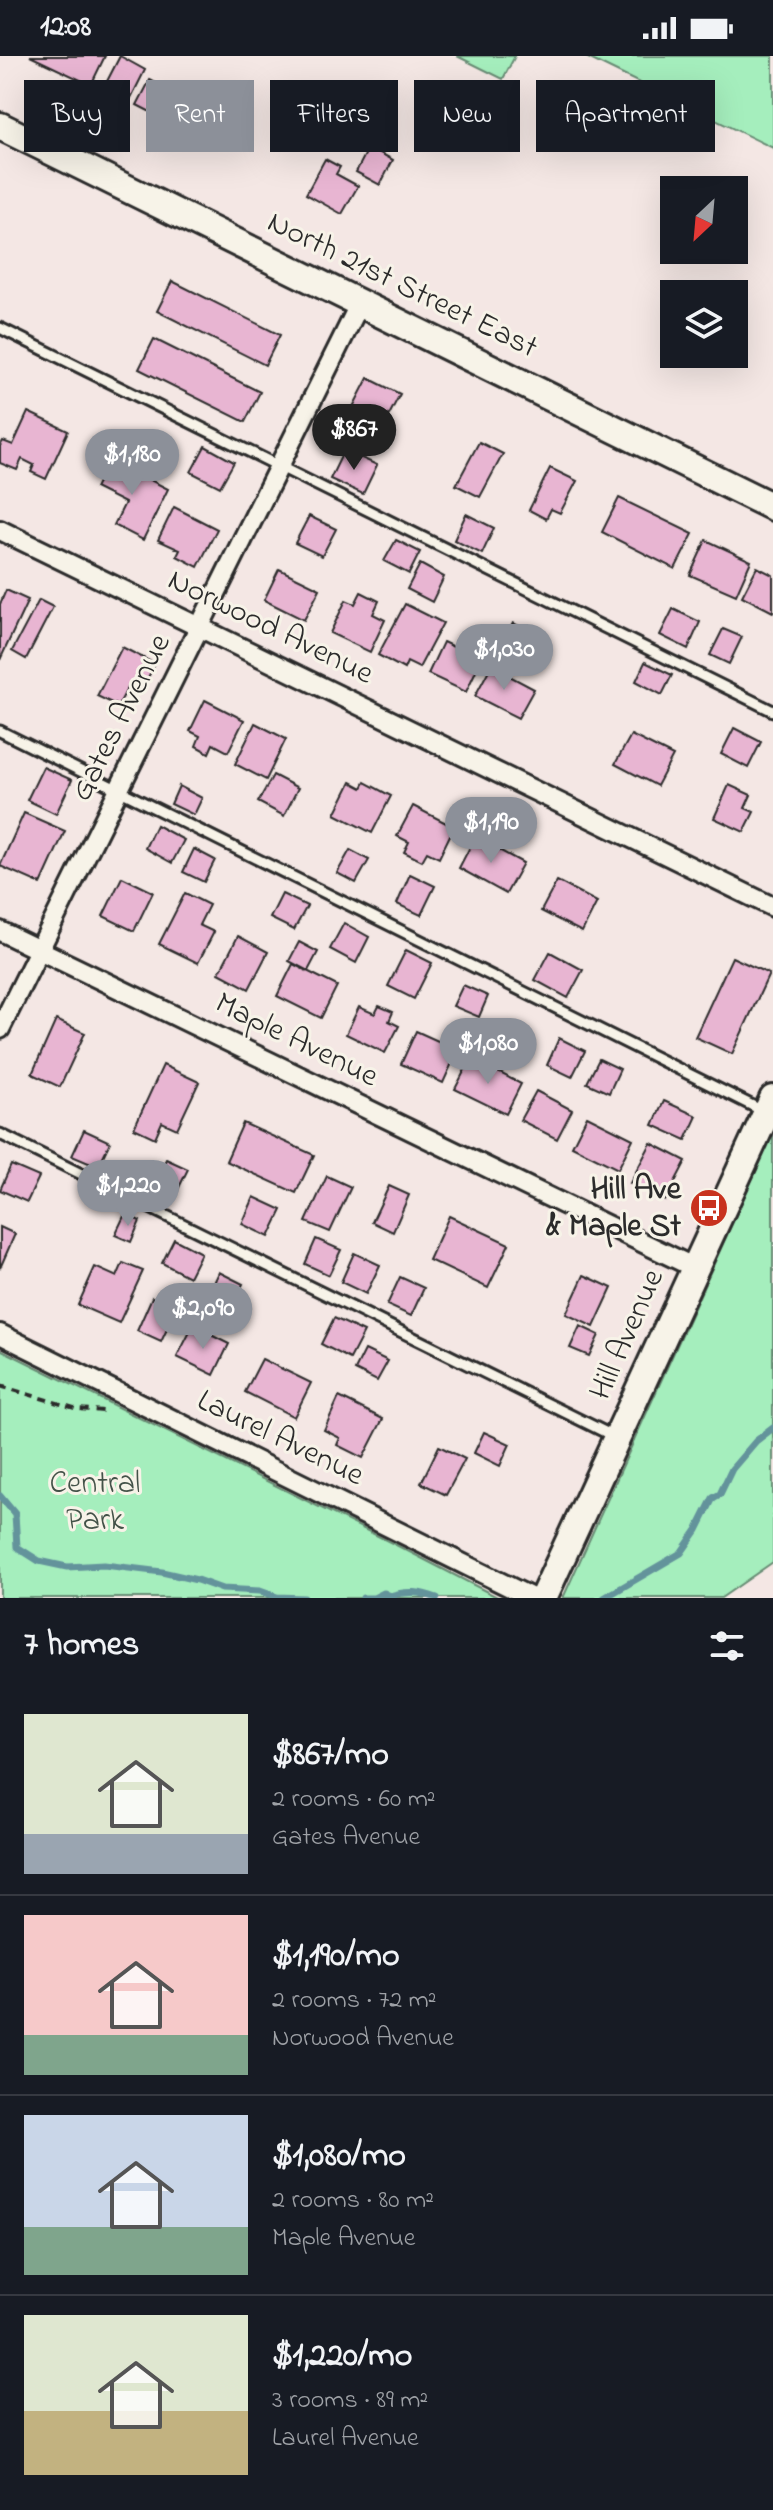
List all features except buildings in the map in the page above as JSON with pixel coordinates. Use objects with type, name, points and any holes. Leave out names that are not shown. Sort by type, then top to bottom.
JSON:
[{"type":"street","name":"North 21st Street East","points":[[0,126],[773,507]]},
{"type":"street","name":"Gates Avenue","points":[[0,1029],[360,303]]},
{"type":"street","name":"Norwood Avenue","points":[[0,530],[773,907]]},
{"type":"street","name":"Maple Avenue","points":[[0,931],[695,1268]]},
{"type":"street","name":"Hill Avenue","points":[[543,1598],[770,1106]]},
{"type":"street","name":"Laurel Avenue","points":[[0,1334],[532,1598]]},
{"type":"lane","points":[[0,328],[773,711]]},
{"type":"lane","points":[[0,731],[770,1106]]},
{"type":"lane","points":[[0,1134],[618,1439]]},
{"type":"path","points":[[0,1386],[78,1409],[103,1411],[117,1392]]},
{"type":"green space","points":[[457,56],[515,56],[503,79]]},
{"type":"green space","points":[[584,56],[773,56],[773,148],[715,120],[715,80],[633,80]]},
{"type":"green space","points":[[773,1133],[773,1562],[721,1598],[563,1598]]},
{"type":"green space","name":"Central Park","points":[[0,1349],[396,1545],[499,1598],[0,1598]]},
{"type":"waterway","points":[[604,1598],[681,1553],[713,1498],[720,1494],[732,1469],[756,1441],[773,1428]]},
{"type":"waterway","points":[[0,1496],[15,1514],[17,1547],[39,1561],[67,1567],[104,1565],[162,1572],[222,1589],[304,1598]]},
{"type":"waterway","points":[[363,1598],[408,1592],[437,1598]]},
{"type":"place","name":"Hill Ave & Maple St","points":[[709,1208]]}]
